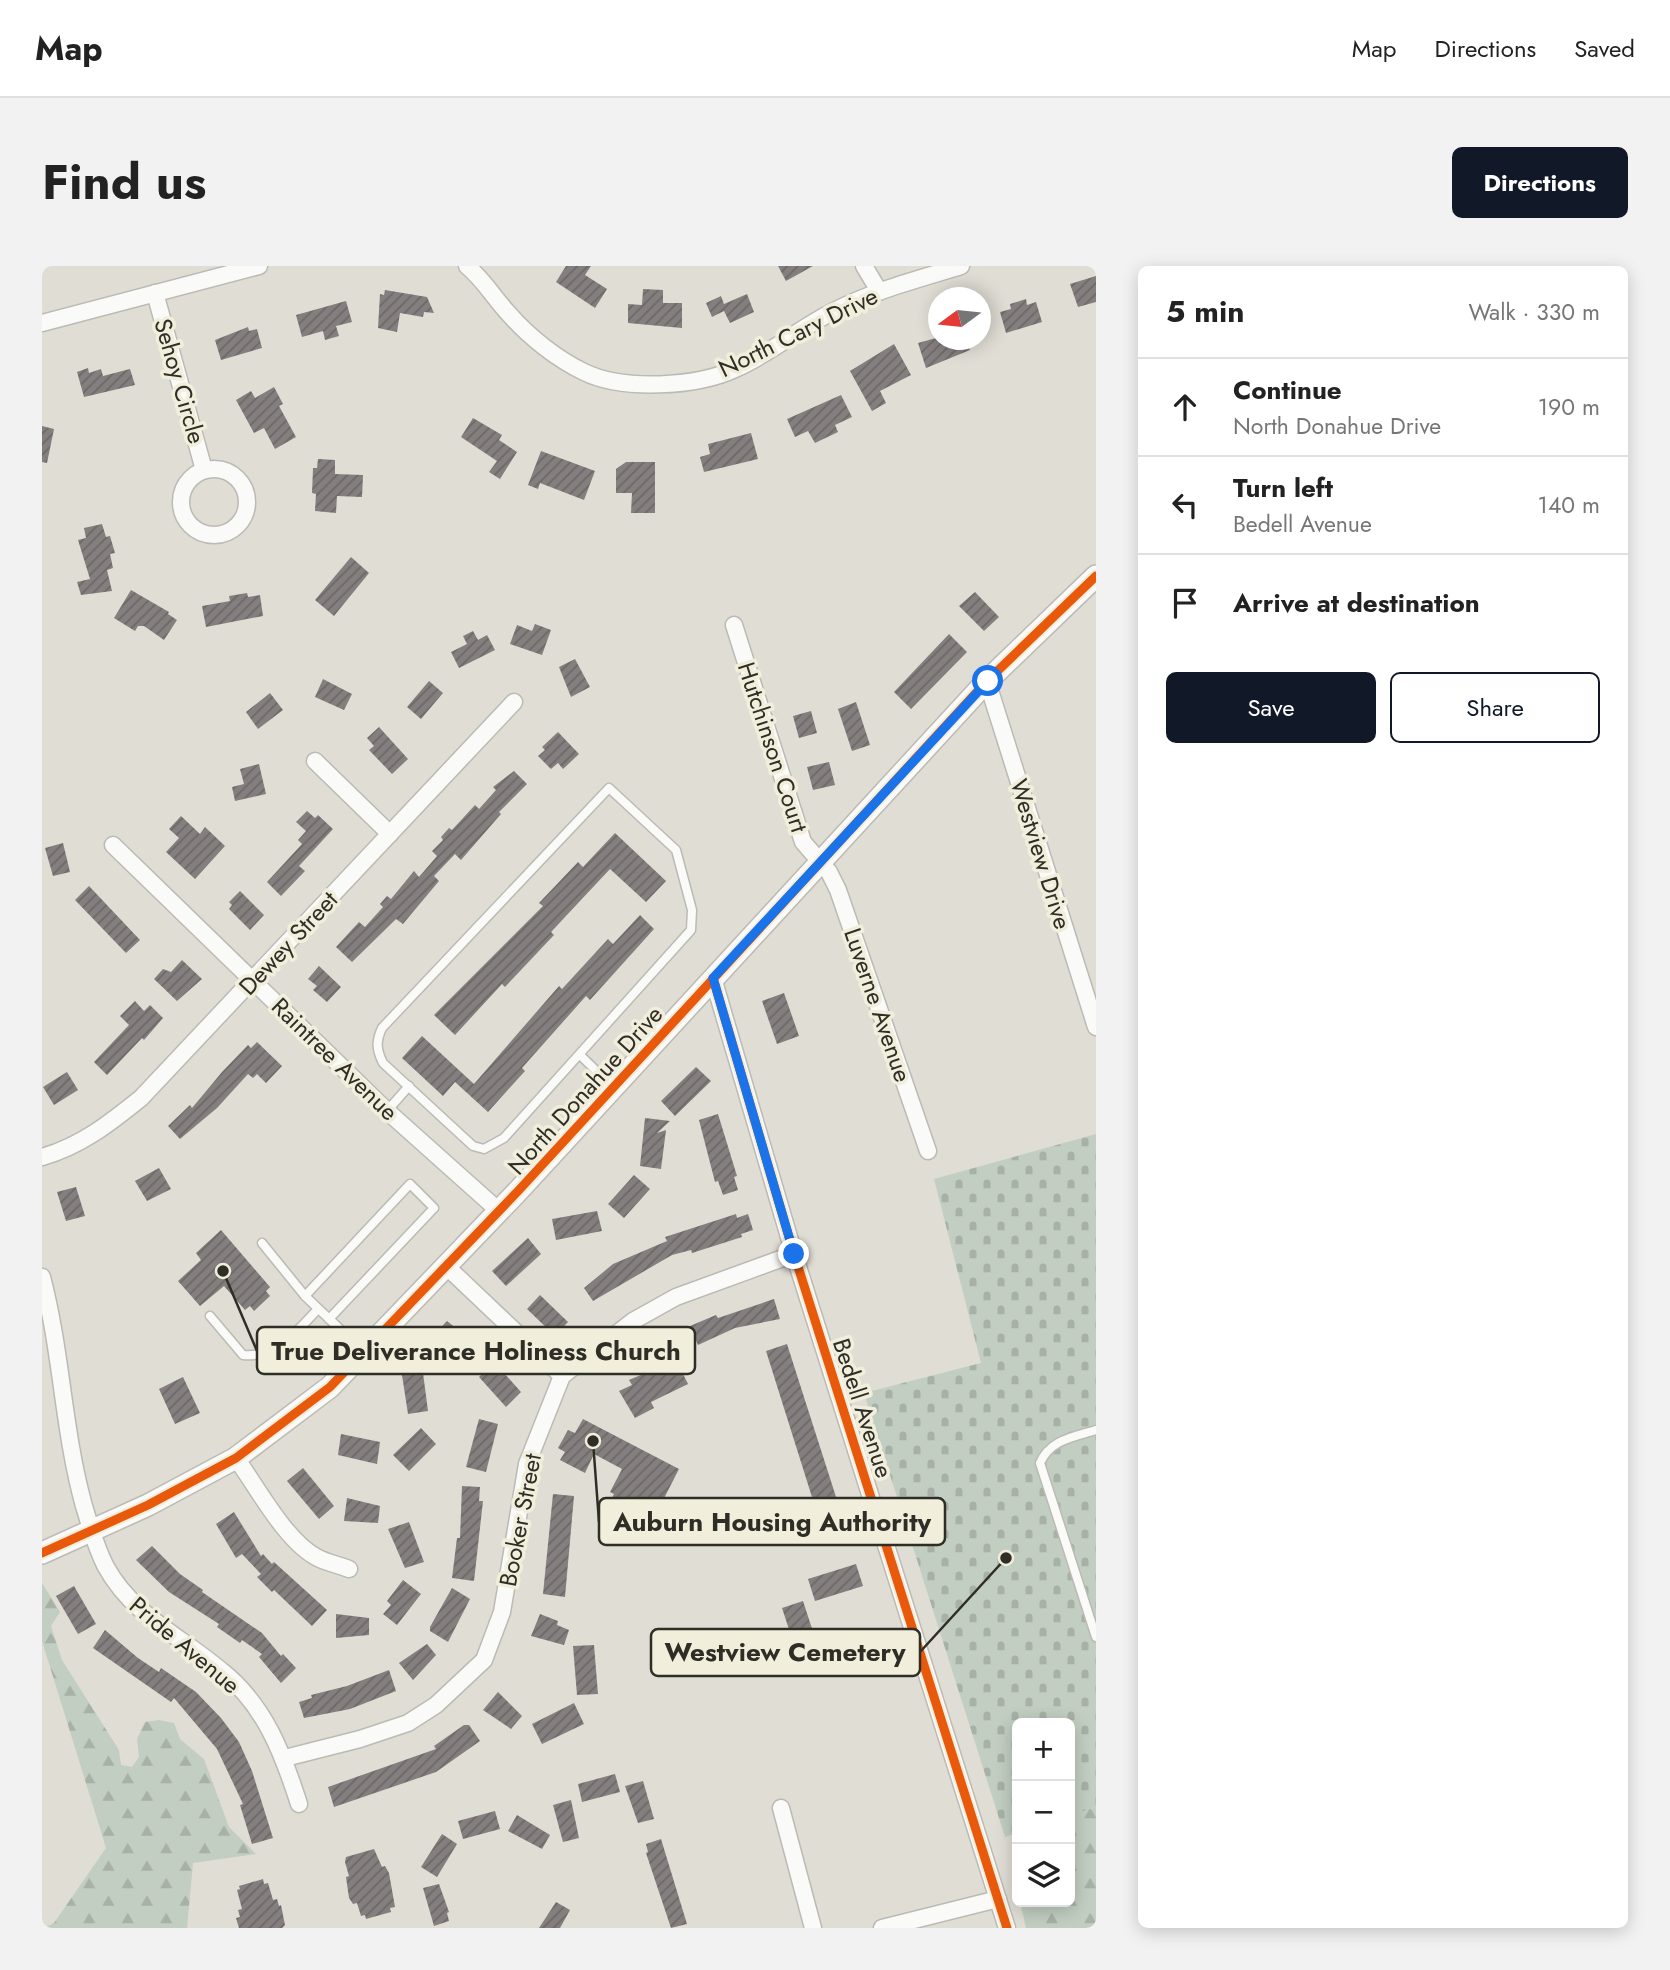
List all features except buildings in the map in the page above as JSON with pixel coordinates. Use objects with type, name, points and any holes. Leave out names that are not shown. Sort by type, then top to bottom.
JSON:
[{"type":"street","points":[[42,323],[259,266]]},
{"type":"street","name":"North Cary Drive","points":[[467,266],[479,275],[509,314],[545,348],[585,373],[634,383],[685,383],[734,370],[834,310],[879,291],[961,266]]},
{"type":"street","points":[[864,266],[879,291]]},
{"type":"street","name":"Sehoy Circle","points":[[155,293],[204,470]]},
{"type":"street","name":"Sehoy Circle","points":[[204,470],[226,471],[243,485],[247,506],[243,517],[228,532],[206,535],[196,530],[183,514],[182,492],[194,475],[204,470]]},
{"type":"street","name":"North Donahue Drive","points":[[42,1553],[92,1531],[236,1458],[330,1387],[499,1211],[988,681],[1096,576]]},
{"type":"street","name":"Hutchinson Court","points":[[734,625],[803,842],[821,863]]},
{"type":"street","name":"Westview Drive","points":[[988,681],[1096,1027]]},
{"type":"street","name":"Dewey Street","points":[[42,1157],[71,1147],[102,1130],[141,1098],[514,702]]},
{"type":"street","points":[[315,761],[390,834]]},
{"type":"street","name":"Raintree Avenue","points":[[113,845],[387,1111],[499,1211]]},
{"type":"street","name":"Luverne Avenue","points":[[821,863],[838,890],[928,1151]]},
{"type":"street","name":"Bedell Avenue","points":[[713,978],[794,1254],[1007,1928]]},
{"type":"street","name":"Booker Street","points":[[285,1758],[360,1739],[408,1723],[436,1705],[484,1660],[502,1612],[527,1464],[562,1377],[633,1321],[676,1297],[794,1254]]},
{"type":"street","points":[[446,1266],[562,1377]]},
{"type":"street","name":"Pride Avenue","points":[[42,1277],[52,1317],[73,1466],[105,1565],[124,1594],[153,1622],[225,1673],[261,1713],[285,1758],[299,1804]]},
{"type":"street","points":[[236,1458],[267,1507],[290,1532],[316,1557],[349,1569]]},
{"type":"street","points":[[781,1808],[813,1928]]},
{"type":"street","points":[[882,1928],[998,1899]]},
{"type":"lane","points":[[609,788],[676,850],[692,910],[691,930],[505,1138],[484,1149],[473,1146],[409,1086],[383,1063],[377,1051],[382,1028],[609,788]]},
{"type":"lane","points":[[580,1055],[613,1087]]},
{"type":"lane","points":[[387,1111],[409,1086]]},
{"type":"lane","points":[[305,1296],[410,1184],[434,1208],[329,1319]]},
{"type":"lane","points":[[262,1243],[305,1296],[364,1352]]},
{"type":"lane","points":[[210,1316],[243,1355],[255,1356],[269,1353],[289,1339],[318,1309]]},
{"type":"lane","points":[[1096,1430],[1055,1443],[1045,1452],[1040,1463],[1096,1637]]},
{"type":"green space","points":[[1096,1134],[1096,1807],[1075,1813],[1075,1718],[1012,1718],[1012,1835],[1005,1837],[864,1393],[981,1363],[934,1179]]},
{"type":"green space","points":[[42,1583],[60,1612],[51,1626],[62,1660],[119,1750],[121,1765],[132,1767],[139,1757],[137,1739],[145,1722],[159,1720],[174,1723],[180,1739],[204,1759],[229,1827],[256,1854],[193,1863],[187,1928],[44,1928],[54,1923],[106,1848],[42,1641]]},
{"type":"green space","points":[[1096,1807],[1096,1928],[1026,1928],[1021,1907],[1075,1907],[1075,1813]]},
{"type":"cycle path","points":[[42,1553],[148,1505],[236,1458],[330,1387],[519,1190],[987,681],[1096,576]]},
{"type":"cycle path","points":[[713,978],[794,1254],[1007,1928]]},
{"type":"place","name":"True Deliverance Holiness Church","points":[[223,1271]]},
{"type":"place","name":"Auburn Housing Authority","points":[[593,1441]]},
{"type":"place","name":"Westview Cemetery","points":[[1006,1558]]},
{"type":"route","points":[[794,1254],[713,978],[988,681]]}]
